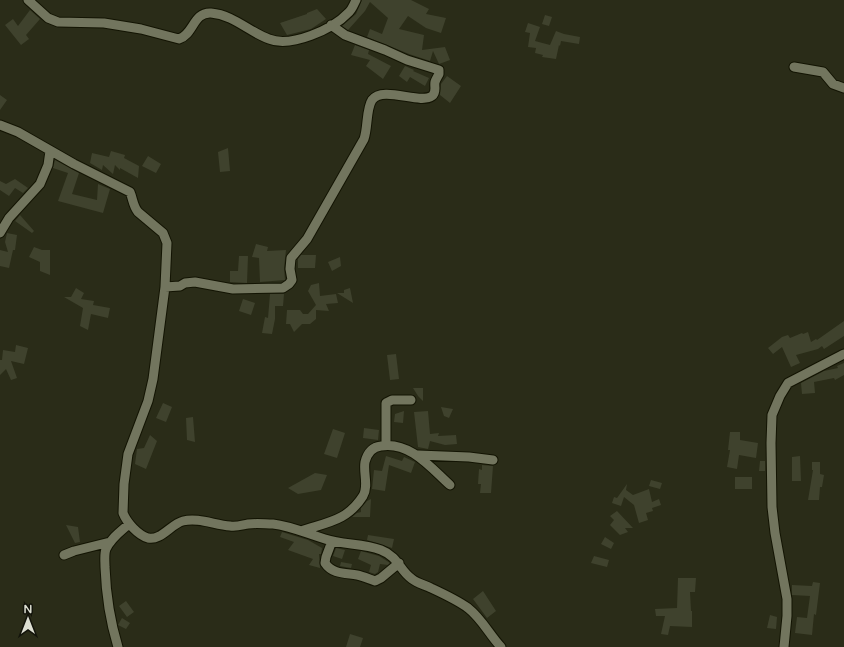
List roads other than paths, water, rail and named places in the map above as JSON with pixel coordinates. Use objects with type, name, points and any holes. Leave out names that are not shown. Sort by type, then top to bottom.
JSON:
[{"type":"street","points":[[28,0],[48,18],[58,22],[104,23],[141,29],[179,38],[185,37],[198,17],[210,13],[229,18],[270,40],[279,41],[293,40],[324,30],[349,13],[356,0]]},
{"type":"street","points":[[165,287],[180,286],[185,283],[195,282],[232,289],[283,288],[289,284],[292,280],[290,269],[291,258],[307,239],[345,175],[364,139],[372,100],[376,96],[381,95],[428,98],[432,96],[435,91],[435,81],[440,72],[437,69],[407,60],[345,35],[331,26]]},
{"type":"street","points":[[794,67],[823,72],[833,84],[844,88]]},
{"type":"street","points":[[0,124],[18,132],[50,151],[130,192],[135,208],[163,233],[167,243],[165,287],[152,384],[148,401],[130,449],[126,466],[123,513],[129,524],[149,538],[155,538],[176,524],[188,520],[230,526],[257,523],[274,524],[332,541],[374,548],[392,556],[411,578],[468,608],[483,622],[491,636],[501,647]]},
{"type":"street","points":[[0,233],[9,218],[40,184],[48,165],[50,151]]},
{"type":"street","points":[[784,647],[787,599],[775,534],[772,507],[772,415],[780,396],[788,383],[844,354]]},
{"type":"street","points":[[386,445],[386,404],[392,400],[411,400]]},
{"type":"street","points":[[301,531],[341,518],[351,511],[366,491],[365,462],[372,449],[377,446],[386,445],[400,447],[416,455],[424,460],[450,485]]},
{"type":"street","points":[[416,455],[469,457],[493,460]]},
{"type":"street","points":[[118,647],[106,589],[105,556],[106,549],[110,542],[129,524]]},
{"type":"street","points":[[332,541],[325,564],[340,574],[357,575],[375,581],[399,563]]},
{"type":"street","points":[[64,555],[110,542]]}]
